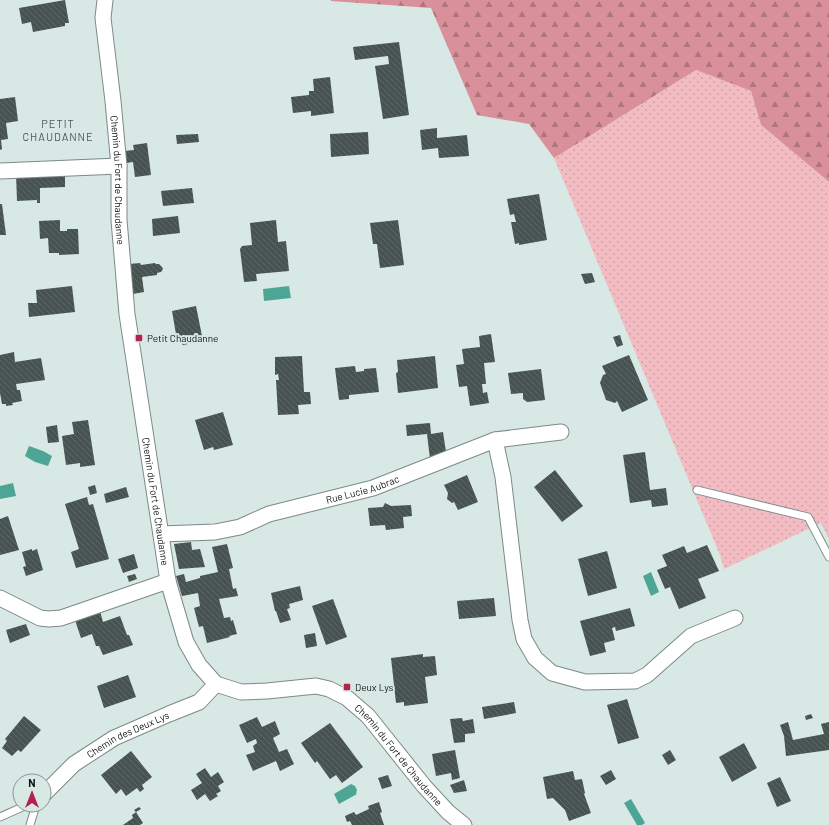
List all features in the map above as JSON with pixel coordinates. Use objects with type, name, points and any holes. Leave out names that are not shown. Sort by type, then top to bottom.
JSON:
[{"type":"street","name":"Chemin du Fort de Chaudanne","points":[[105,0],[103,18],[119,166],[119,220],[127,314],[168,581],[186,642],[199,665],[216,684],[241,692],[316,686],[330,689],[347,698],[368,716],[424,786],[448,812],[464,825]]},
{"type":"street","points":[[0,171],[119,166]]},
{"type":"street","name":"Rue Lucie Aubrac","points":[[161,534],[215,532],[240,527],[269,514],[373,488],[495,440],[561,432]]},
{"type":"street","points":[[495,440],[503,477],[520,620],[524,639],[535,658],[552,673],[585,682],[635,681],[647,675],[691,636],[735,618]]},
{"type":"street","points":[[0,598],[40,618],[61,618],[168,581]]},
{"type":"street","name":"Chemin des Deux Lys","points":[[52,786],[74,764],[114,738],[199,702],[216,684]]},
{"type":"lane","points":[[697,490],[808,517],[829,557]]},
{"type":"lane","points":[[0,817],[12,812]]},
{"type":"lane","points":[[30,825],[34,813]]},
{"type":"shaded area","points":[[696,70],[751,91],[761,125],[829,182],[829,539],[821,523],[724,569],[720,555],[554,158]]},
{"type":"shaded area","points":[[289,286],[291,298],[264,301],[263,289]]},
{"type":"shaded area","points":[[29,446],[52,456],[48,466],[35,462],[25,456]]},
{"type":"shaded area","points":[[13,483],[16,496],[0,499],[0,486]]},
{"type":"shaded area","points":[[651,572],[659,592],[651,596],[643,576]]},
{"type":"shaded area","points":[[351,784],[355,786],[357,794],[339,804],[334,794]]},
{"type":"shaded area","points":[[631,799],[645,823],[642,825],[637,825],[624,803]]},
{"type":"green space","points":[[331,0],[829,0],[829,182],[761,125],[751,91],[696,70],[554,158],[529,124],[477,115],[431,8]]},
{"type":"building","points":[[65,0],[69,23],[65,23],[65,26],[33,32],[31,22],[22,24],[19,8]]},
{"type":"building","points":[[399,42],[409,115],[383,119],[375,66],[389,64],[388,56],[355,60],[353,47]]},
{"type":"building","points":[[330,77],[334,113],[311,116],[311,111],[293,113],[291,97],[309,95],[309,91],[314,91],[313,79]]},
{"type":"building","points":[[15,97],[18,121],[6,123],[8,139],[1,140],[2,149],[0,150],[0,99]]},
{"type":"building","points":[[437,128],[437,138],[467,135],[469,156],[439,158],[438,148],[422,150],[420,130]]},
{"type":"building","points":[[368,132],[369,154],[331,157],[330,134]]},
{"type":"building","points":[[198,134],[199,142],[177,144],[176,135]]},
{"type":"building","points":[[147,143],[151,175],[135,177],[133,162],[126,163],[124,151],[134,150],[133,145]]},
{"type":"building","points":[[65,173],[65,187],[40,188],[40,203],[37,203],[37,200],[17,201],[16,174]]},
{"type":"building","points":[[192,188],[194,203],[163,206],[161,191]]},
{"type":"building","points":[[539,194],[547,240],[519,245],[519,243],[515,244],[511,222],[516,222],[514,214],[510,215],[507,199]]},
{"type":"building","points":[[0,204],[2,204],[6,235],[0,235]]},
{"type":"building","points":[[178,216],[180,233],[153,236],[152,219]]},
{"type":"building","points":[[60,220],[60,231],[67,231],[67,229],[78,229],[79,254],[59,255],[59,253],[49,253],[48,238],[40,239],[39,221]]},
{"type":"building","points":[[276,220],[278,242],[286,241],[289,271],[256,274],[257,281],[244,282],[240,249],[242,246],[252,245],[250,223]]},
{"type":"building","points":[[398,220],[404,265],[380,268],[377,244],[373,244],[370,223]]},
{"type":"building","points":[[140,263],[141,265],[155,263],[159,264],[163,269],[161,272],[157,273],[157,275],[142,277],[144,292],[133,294],[129,264]]},
{"type":"building","points":[[592,273],[595,282],[585,284],[581,274]]},
{"type":"building","points":[[72,286],[75,312],[29,317],[28,303],[37,303],[36,290]]},
{"type":"building","points":[[196,306],[203,341],[183,345],[177,340],[172,311]]},
{"type":"building","points":[[491,334],[495,362],[484,363],[486,384],[482,384],[483,393],[487,392],[489,403],[470,406],[467,386],[459,387],[456,365],[464,364],[462,349],[480,347],[479,336]]},
{"type":"building","points":[[620,335],[623,345],[617,347],[613,337]]},
{"type":"building","points":[[14,352],[15,362],[41,358],[45,380],[16,384],[17,390],[20,390],[22,401],[6,406],[6,404],[2,404],[0,393],[0,355]]},
{"type":"building","points":[[629,355],[648,400],[622,412],[617,401],[615,403],[606,400],[600,383],[603,375],[606,374],[602,366]]},
{"type":"building","points":[[302,356],[304,392],[310,392],[311,404],[298,405],[299,414],[278,415],[276,380],[279,380],[278,374],[275,375],[275,357]]},
{"type":"building","points":[[435,356],[438,388],[398,393],[396,373],[398,372],[397,360]]},
{"type":"building","points":[[355,366],[356,372],[364,371],[364,369],[376,368],[379,392],[349,395],[349,399],[339,400],[335,368]]},
{"type":"building","points":[[541,369],[545,400],[527,402],[523,399],[523,393],[511,394],[508,373]]},
{"type":"building","points":[[223,412],[233,445],[214,450],[213,447],[204,450],[195,420]]},
{"type":"building","points":[[88,420],[95,465],[80,467],[80,463],[66,465],[62,436],[74,434],[72,422]]},
{"type":"building","points":[[430,423],[431,434],[443,432],[446,452],[430,459],[427,434],[407,436],[406,425]]},
{"type":"building","points":[[57,425],[59,442],[48,443],[46,427]]},
{"type":"building","points":[[645,452],[650,490],[666,488],[668,505],[652,507],[651,500],[630,503],[623,455]]},
{"type":"building","points":[[555,470],[583,506],[562,522],[534,487]]},
{"type":"building","points":[[467,475],[478,502],[458,510],[454,502],[452,503],[447,499],[448,493],[444,485]]},
{"type":"building","points":[[95,485],[97,493],[90,495],[88,487]]},
{"type":"building","points":[[126,487],[129,497],[106,503],[104,494]]},
{"type":"building","points":[[87,497],[89,505],[93,504],[109,559],[76,568],[71,552],[79,549],[65,504]]},
{"type":"building","points":[[385,503],[391,506],[411,505],[412,516],[403,517],[404,528],[386,530],[385,525],[370,526],[368,508],[383,507]]},
{"type":"building","points":[[8,516],[19,550],[0,555],[0,519]]},
{"type":"building","points":[[191,542],[192,550],[200,549],[205,567],[179,569],[174,544]]},
{"type":"building","points":[[227,544],[233,568],[229,569],[233,589],[236,588],[238,596],[219,599],[224,618],[230,617],[231,621],[233,620],[237,634],[207,643],[203,626],[199,627],[194,608],[200,606],[198,593],[182,596],[176,576],[184,574],[186,582],[200,578],[200,576],[218,572],[212,547]]},
{"type":"building","points":[[707,545],[719,571],[698,579],[706,598],[679,609],[670,587],[665,589],[657,570],[667,566],[662,555],[684,546],[687,553]]},
{"type":"building","points":[[32,549],[32,551],[37,549],[43,570],[26,576],[23,567],[26,566],[22,552]]},
{"type":"building","points":[[607,551],[617,588],[588,596],[578,559]]},
{"type":"building","points":[[134,554],[138,568],[123,573],[118,559]]},
{"type":"building","points":[[135,574],[137,579],[129,582],[127,576]]},
{"type":"building","points":[[300,586],[303,600],[289,604],[290,608],[287,609],[291,620],[280,623],[275,611],[271,593]]},
{"type":"building","points":[[494,598],[496,616],[459,619],[457,601]]},
{"type":"building","points":[[333,599],[347,637],[326,645],[312,606]]},
{"type":"building","points":[[630,608],[635,626],[616,631],[615,627],[612,628],[615,640],[604,643],[606,652],[590,656],[580,621]]},
{"type":"building","points":[[100,611],[103,622],[120,616],[127,635],[129,635],[133,645],[103,655],[99,646],[96,646],[92,634],[81,638],[75,620]]},
{"type":"building","points":[[26,624],[30,635],[10,643],[6,630]]},
{"type":"building","points":[[315,633],[317,646],[306,648],[304,635]]},
{"type":"building","points":[[423,654],[423,657],[435,656],[437,675],[425,677],[428,703],[404,706],[404,702],[396,703],[391,658]]},
{"type":"building","points":[[128,675],[136,697],[104,708],[97,686]]},
{"type":"building","points":[[627,699],[639,738],[618,744],[607,705]]},
{"type":"building","points":[[514,702],[516,713],[484,719],[482,707]]},
{"type":"building","points":[[811,714],[813,718],[806,720],[805,716]]},
{"type":"building","points":[[24,716],[41,730],[21,752],[18,750],[12,756],[2,748],[7,741],[5,739]]},
{"type":"building","points":[[257,717],[262,727],[275,721],[280,734],[273,738],[279,752],[287,749],[294,764],[280,771],[276,761],[253,771],[246,755],[255,752],[253,746],[257,743],[256,739],[247,743],[239,725]]},
{"type":"building","points":[[462,718],[463,721],[473,719],[475,733],[465,734],[465,742],[454,743],[450,719]]},
{"type":"building","points":[[788,722],[793,740],[824,734],[821,724],[829,722],[829,750],[786,756],[784,736],[780,725]]},
{"type":"building","points":[[330,723],[363,767],[342,783],[336,775],[330,779],[317,761],[315,763],[301,743]]},
{"type":"building","points":[[744,743],[757,768],[732,782],[719,757]]},
{"type":"building","points":[[455,750],[460,778],[452,780],[451,773],[436,776],[432,754]]},
{"type":"building","points":[[670,750],[676,760],[668,765],[662,755]]},
{"type":"building","points":[[131,751],[152,777],[142,785],[144,789],[140,792],[137,788],[126,796],[121,789],[116,794],[101,775]]},
{"type":"building","points":[[205,768],[211,777],[218,772],[224,782],[218,786],[221,791],[216,794],[218,796],[210,801],[205,794],[197,800],[191,790],[202,783],[196,774]]},
{"type":"building","points":[[611,770],[616,779],[606,785],[600,776]]},
{"type":"building","points":[[573,771],[575,780],[582,779],[584,794],[591,813],[569,821],[565,810],[553,798],[547,799],[543,777]]},
{"type":"building","points":[[388,775],[392,786],[382,789],[378,778]]},
{"type":"building","points":[[780,777],[791,801],[777,807],[767,783]]},
{"type":"building","points":[[464,780],[467,791],[454,793],[450,785]]},
{"type":"building","points":[[379,802],[382,812],[380,813],[384,825],[352,825],[350,821],[347,822],[345,816],[354,812],[356,815],[369,809],[368,806]]},
{"type":"building","points":[[139,807],[141,809],[136,812],[134,810]]},
{"type":"building","points":[[136,812],[143,823],[140,825],[123,825],[133,818],[132,815]]},
{"type":"place","name":"Petit Chaudanne","points":[[139,338]]},
{"type":"place","name":"Deux Lys","points":[[347,687]]},
{"type":"district","name":"PETIT CHAUDANNE","points":[[58,129]]}]
